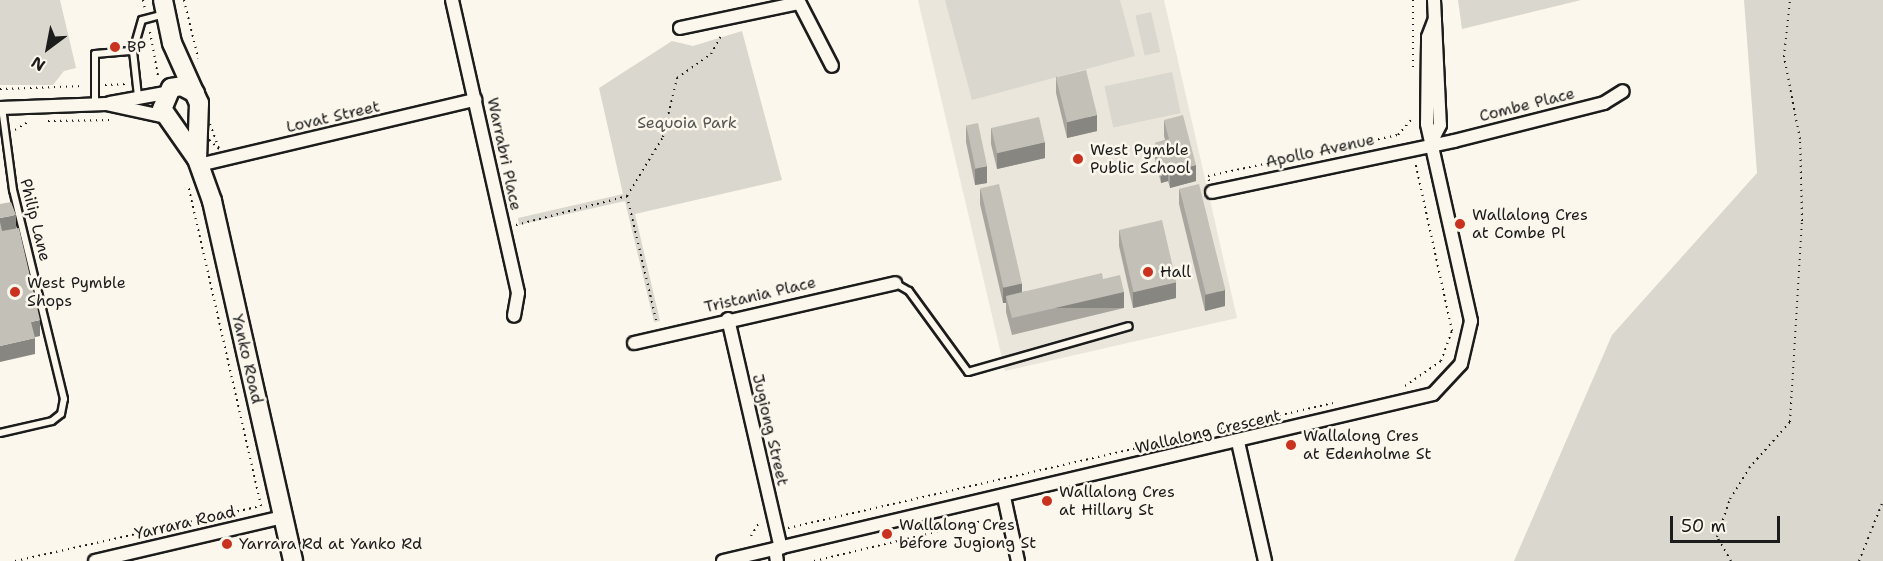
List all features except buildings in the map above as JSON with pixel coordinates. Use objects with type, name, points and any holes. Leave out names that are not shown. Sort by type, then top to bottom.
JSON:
[{"type":"main road","name":"Yanko Road","points":[[164,7],[172,43],[195,93],[197,114],[194,167]]},
{"type":"main road","name":"Yanko Road","points":[[172,43],[167,118],[194,167],[293,561]]},
{"type":"main road","points":[[167,92],[182,86],[195,93]]},
{"type":"main road","points":[[167,118],[186,123],[197,114]]},
{"type":"street","name":"Warrabri Place","points":[[452,0],[518,293],[514,316]]},
{"type":"street","name":"Wallalong Crescent","points":[[723,561],[778,553],[1004,497],[1421,399],[1449,380],[1461,364],[1471,321],[1435,140],[1440,124],[1434,0]]},
{"type":"street","points":[[680,27],[729,21],[799,1],[832,66]]},
{"type":"street","name":"Combe Place","points":[[1435,140],[1604,103],[1623,91]]},
{"type":"street","points":[[1,108],[100,104],[167,92]]},
{"type":"street","name":"Lovat Street","points":[[194,167],[475,100]]},
{"type":"street","points":[[100,104],[167,118]]},
{"type":"street","name":"Apollo Avenue","points":[[1212,192],[1435,140]]},
{"type":"street","name":"Tristania Place","points":[[634,343],[728,319],[895,283]]},
{"type":"street","name":"Jugiong Street","points":[[728,319],[778,553]]},
{"type":"street","points":[[1238,442],[1265,561]]},
{"type":"street","points":[[1004,497],[1018,561]]},
{"type":"street","name":"Yarrara Road","points":[[95,561],[283,517]]},
{"type":"lane","points":[[138,96],[133,51],[142,20],[164,7]]},
{"type":"lane","points":[[100,104],[95,54],[133,51]]},
{"type":"lane","name":"Philip Lane","points":[[0,433],[52,421],[61,414],[64,399],[13,190],[1,108]]},
{"type":"lane","points":[[895,283],[909,291],[968,372],[1129,326]]},
{"type":"path","points":[[1413,0],[1413,75]]},
{"type":"path","points":[[1731,561],[1717,537],[1730,499],[1749,468],[1790,422],[1802,221],[1800,139],[1784,57],[1790,0]]},
{"type":"path","points":[[503,228],[627,196],[663,137],[677,78],[711,54],[729,21]]},
{"type":"path","points":[[1407,130],[1413,114]]},
{"type":"path","points":[[12,136],[29,121],[119,120]]},
{"type":"path","points":[[1407,130],[1411,136]]},
{"type":"path","points":[[1208,176],[1407,130]]},
{"type":"path","points":[[1402,386],[1431,372],[1452,331],[1415,160]]},
{"type":"path","points":[[15,561],[261,506],[194,167]]},
{"type":"path","points":[[627,196],[660,336]]},
{"type":"path","points":[[786,528],[1345,400]]},
{"type":"path","points":[[1859,561],[1883,501]]},
{"type":"path","points":[[751,536],[760,522],[758,512]]},
{"type":"path","points":[[814,561],[997,518]]},
{"type":"shaded area","name":"West Pymble Public School","points":[[918,0],[1164,0],[1237,318],[1005,371]]},
{"type":"green space","points":[[0,0],[60,0],[76,68],[64,71],[53,85],[0,85]]},
{"type":"green space","points":[[945,0],[1120,0],[1135,56],[972,100]]},
{"type":"green space","points":[[1458,0],[1581,0],[1462,29]]},
{"type":"green space","points":[[1744,0],[1883,0],[1883,561],[1514,561],[1612,335],[1757,173]]},
{"type":"green space","points":[[1151,12],[1160,52],[1145,56],[1135,16]]},
{"type":"green space","name":"Sequoia Park","points":[[742,31],[782,180],[635,214],[660,321],[654,322],[625,201],[519,225],[518,218],[623,194],[599,88],[672,41],[693,46]]},
{"type":"green space","points":[[1172,72],[1181,113],[1113,127],[1105,86]]},
{"type":"place","name":"BP","points":[[115,47]]},
{"type":"place","name":"West Pymble Public School","points":[[1078,159]]},
{"type":"place","name":"Wallalong Cres at Combe Pl","points":[[1460,224]]},
{"type":"place","name":"Hall","points":[[1148,272]]},
{"type":"place","name":"West Pymble Shops","points":[[15,292]]},
{"type":"place","name":"Wallalong Cres at Edenholme St","points":[[1291,445]]},
{"type":"place","name":"Wallalong Cres at Hillary St","points":[[1047,501]]},
{"type":"place","name":"Wallalong Cres before Jugiong St","points":[[887,534]]},
{"type":"place","name":"Yarrara Rd at Yanko Rd","points":[[227,544]]}]
